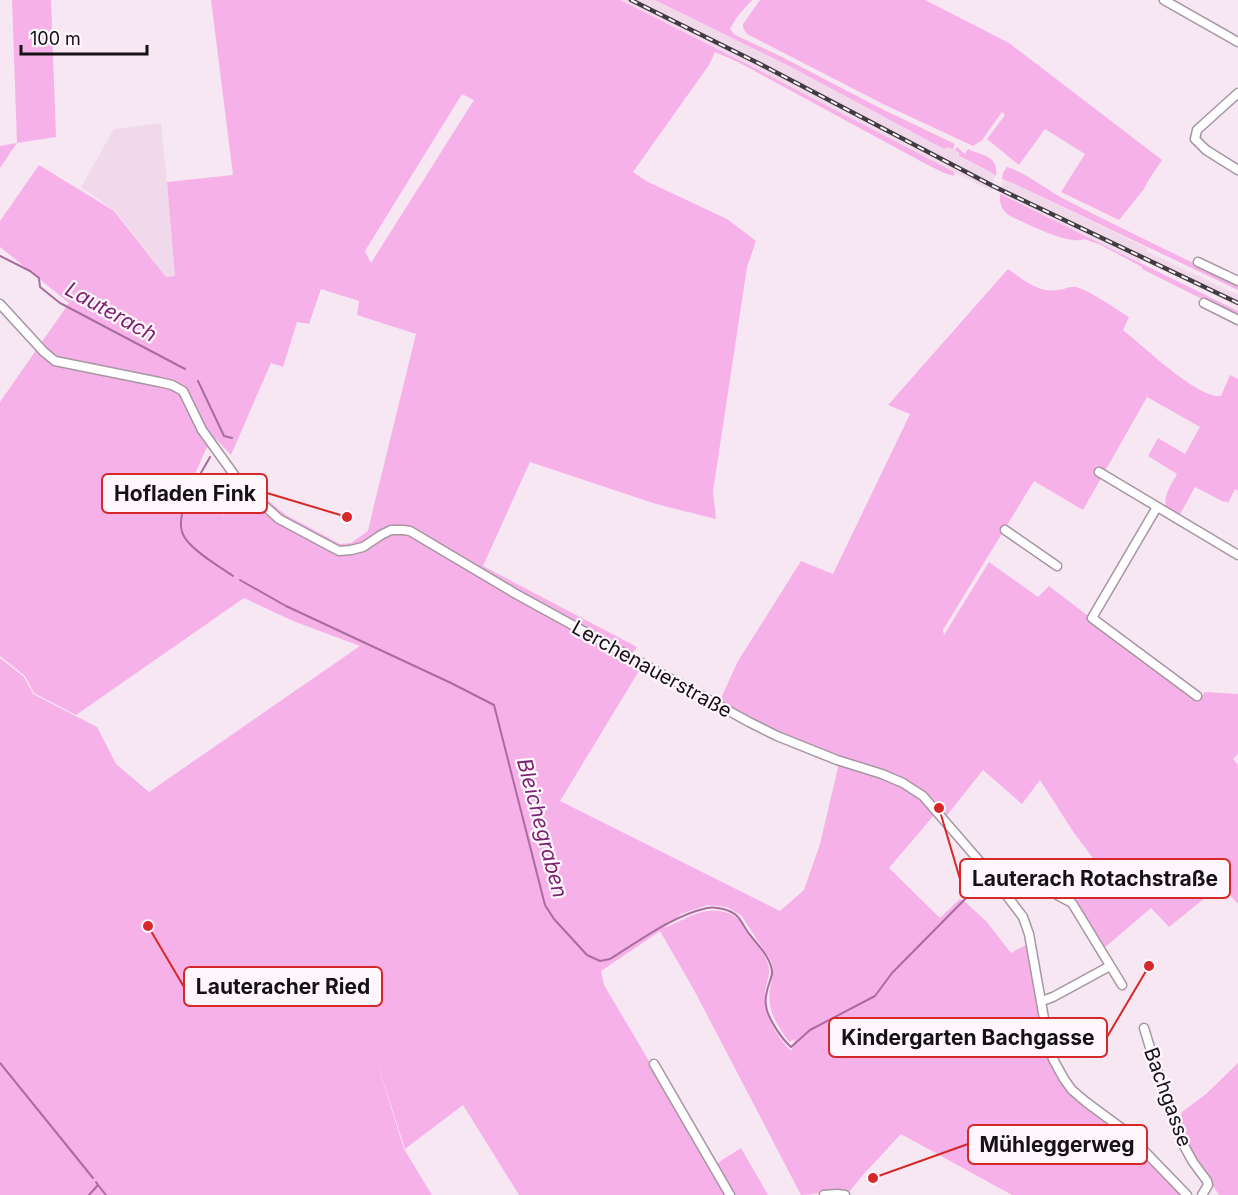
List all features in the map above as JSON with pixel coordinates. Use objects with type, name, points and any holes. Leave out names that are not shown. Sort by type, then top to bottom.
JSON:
[{"type":"street","points":[[1164,0],[1238,42]]},
{"type":"street","points":[[1238,93],[1197,130],[1195,139],[1206,150],[1238,170]]},
{"type":"street","points":[[1198,262],[1238,281]]},
{"type":"street","points":[[1204,303],[1238,320]]},
{"type":"street","name":"Lerchenauerstraße","points":[[0,304],[55,361],[172,385],[183,391],[202,430],[235,476],[257,500],[279,519],[339,551],[363,547],[391,530],[403,530],[416,534],[516,594],[749,722],[837,760],[903,783],[923,796],[988,871],[1023,917],[1029,934],[1050,1050],[1064,1079],[1072,1090],[1086,1102],[1124,1130],[1186,1195]]},
{"type":"street","points":[[1099,472],[1238,555]]},
{"type":"street","points":[[1157,507],[1092,618],[1197,696]]},
{"type":"street","points":[[1005,530],[1057,566]]},
{"type":"street","points":[[988,871],[992,867],[1001,865],[1072,903],[1122,985]]},
{"type":"street","points":[[1042,1001],[1110,966]]},
{"type":"street","name":"Bachgasse","points":[[1144,1029],[1183,1144],[1207,1182],[1208,1185],[1202,1195]]},
{"type":"street","points":[[654,1064],[730,1195]]},
{"type":"street","points":[[824,1195],[845,1195]]},
{"type":"shaded area","points":[[12,0],[51,0],[56,137],[17,143]]},
{"type":"shaded area","points":[[211,0],[620,0],[954,172],[954,176],[924,163],[740,63],[715,52],[709,65],[633,172],[646,181],[727,219],[756,241],[747,267],[713,491],[716,519],[656,504],[530,462],[483,566],[637,647],[629,659],[642,666],[560,801],[780,911],[804,890],[820,844],[840,759],[765,734],[716,709],[738,661],[801,561],[833,574],[910,414],[888,405],[1008,269],[1025,281],[1043,289],[1060,290],[1076,287],[1103,300],[1129,317],[1123,330],[1170,370],[1211,395],[1221,396],[1230,375],[1238,379],[1238,491],[1235,489],[1228,503],[1195,487],[1179,516],[1166,507],[1167,494],[1177,474],[1148,456],[1158,438],[1185,454],[1200,427],[1147,397],[1083,510],[1034,481],[943,630],[944,635],[989,562],[1038,597],[1049,586],[1198,700],[1205,692],[1238,694],[1238,754],[1233,759],[1238,765],[1238,904],[1221,885],[1169,927],[1151,908],[1103,949],[1075,902],[1105,874],[1074,833],[1040,780],[1022,804],[983,770],[944,819],[935,814],[889,868],[940,918],[960,899],[986,921],[1011,953],[1028,944],[1054,1066],[1074,1096],[1121,1130],[1180,1195],[1012,1195],[901,1134],[850,1191],[801,1195],[694,990],[660,931],[601,971],[604,985],[727,1195],[519,1195],[463,1105],[405,1149],[373,1050],[404,1149],[432,1195],[0,1195],[0,658],[24,677],[33,694],[97,727],[116,764],[149,792],[360,646],[293,621],[244,598],[76,715],[34,693],[25,676],[0,656],[0,402],[69,303],[0,247],[0,221],[39,165],[114,211],[166,277],[175,276],[167,182],[233,175]],"holes":[[[462,94],[474,100],[371,263],[365,251]],[[321,289],[359,301],[357,315],[416,334],[368,531],[351,543],[340,544],[286,515],[256,491],[252,485],[224,515],[187,492],[206,449],[216,439],[231,455],[271,363],[283,367],[297,322],[309,324]],[[708,905],[727,907],[741,915],[771,961],[773,971],[770,1004],[774,1017],[789,1042],[795,1039],[791,1051],[776,1032],[766,1010],[765,991],[769,971],[766,959],[739,920],[729,913],[705,911],[664,928],[681,914]]]},
{"type":"shaded area","points":[[620,0],[655,0],[793,68],[944,149],[952,148],[958,152],[959,157],[995,175],[992,191],[952,172]]},
{"type":"shaded area","points":[[655,0],[752,0],[730,29],[735,35],[955,144],[953,149],[947,147],[944,149],[793,68]]},
{"type":"shaded area","points":[[760,0],[925,0],[1009,43],[1162,160],[1144,189],[1119,220],[1061,192],[1085,154],[1045,129],[1019,165],[987,139],[1005,115],[1002,112],[982,140],[973,146],[883,104],[747,34],[743,24]]},
{"type":"shaded area","points":[[161,123],[176,276],[166,277],[115,211],[81,187],[114,129]]},
{"type":"shaded area","points":[[17,143],[0,168],[0,146]]},
{"type":"shaded area","points":[[957,147],[965,154],[968,149],[989,158],[995,164],[996,176],[959,156],[955,150]]},
{"type":"shaded area","points":[[1007,167],[1085,210],[1238,284],[1238,290],[1002,179]]},
{"type":"shaded area","points":[[1003,180],[1147,248],[1146,251],[1238,295],[1238,306],[1003,197],[1001,195]]},
{"type":"shaded area","points":[[1000,194],[1238,311],[1238,317],[1142,269],[1101,245],[1084,239],[1058,237],[1010,216],[1002,207]]},
{"type":"shaded area","points":[[1238,1063],[1238,1195],[1219,1195],[1194,1156],[1178,1121],[1182,1112],[1206,1094]]},
{"type":"shaded area","points":[[741,1148],[768,1195],[734,1195],[717,1164]]},
{"type":"waterway","name":"Lauterach","points":[[0,256],[39,278],[40,287],[60,303],[185,369]]},
{"type":"waterway","name":"Lauterach","points":[[198,381],[224,436],[232,438]]},
{"type":"waterway","name":"Bleichegraben","points":[[210,457],[188,497],[181,519],[181,529],[194,548],[233,576]]},
{"type":"waterway","name":"Bleichegraben","points":[[240,580],[286,606],[494,705],[545,905],[554,919],[587,955],[600,961],[610,959],[657,929],[694,912],[711,908],[731,912],[739,918],[770,963],[772,974],[766,996],[767,1010],[783,1039],[791,1047],[810,1030],[875,996],[892,973],[976,888]]},
{"type":"waterway","points":[[0,1063],[93,1178]]},
{"type":"waterway","points":[[89,1195],[98,1185],[96,1182]]},
{"type":"waterway","points":[[98,1185],[106,1195]]},
{"type":"railway","points":[[631,0],[760,64],[993,186],[1238,303]]},
{"type":"place","name":"Hofladen Fink","points":[[347,517]]},
{"type":"place","name":"Lauterach Rotachstraße","points":[[939,808]]},
{"type":"place","name":"Lauteracher Ried","points":[[148,926]]},
{"type":"place","name":"Kindergarten Bachgasse","points":[[1149,966]]},
{"type":"place","name":"Mühleggerweg","points":[[873,1178]]}]
